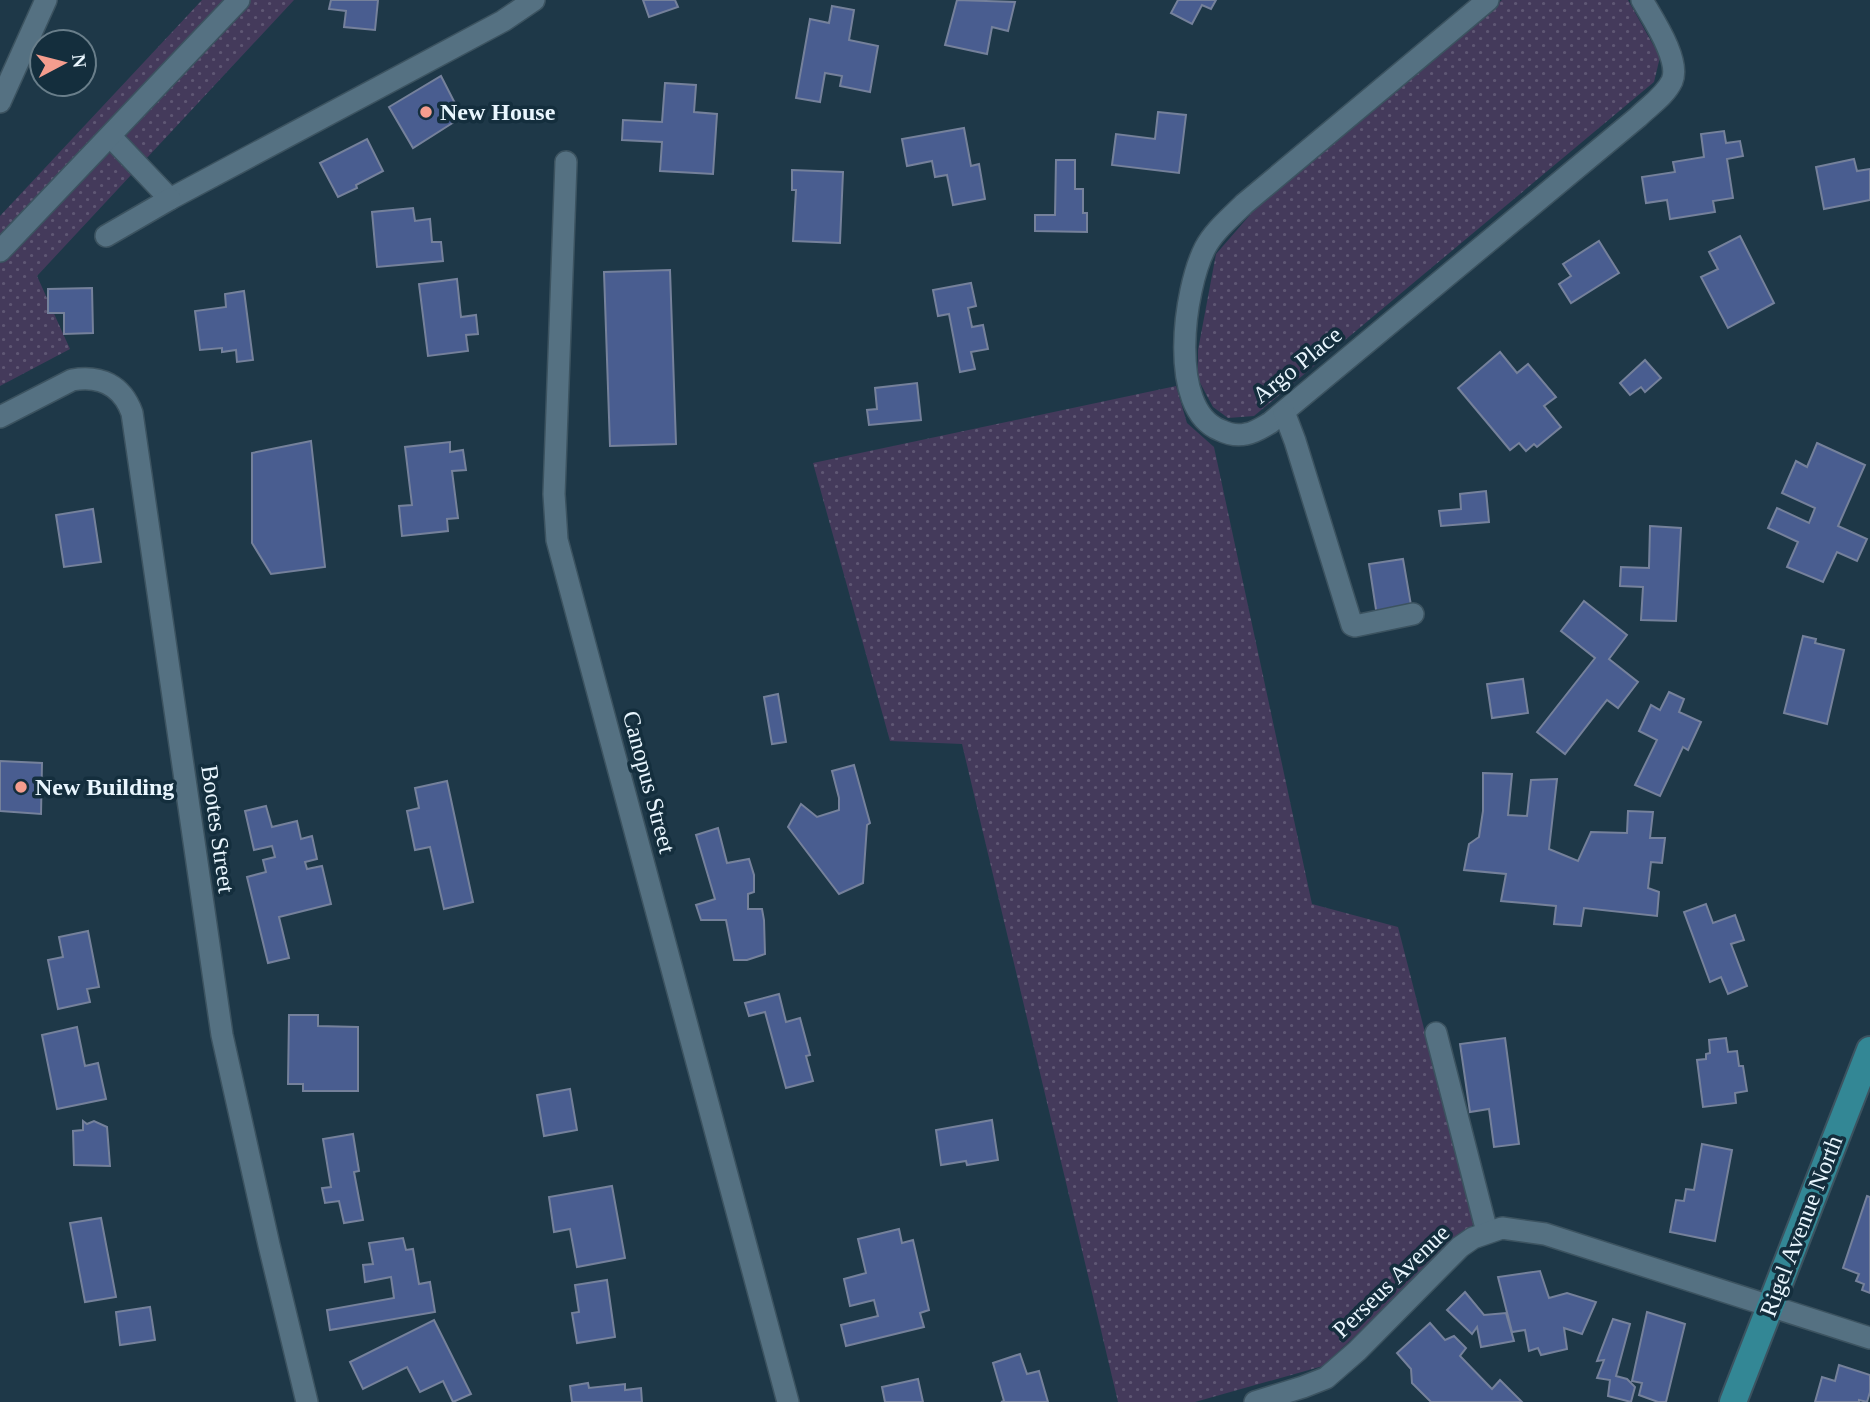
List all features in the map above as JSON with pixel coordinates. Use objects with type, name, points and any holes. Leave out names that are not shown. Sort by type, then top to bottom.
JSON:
[{"type":"main road","name":"Rigel Avenue North","points":[[1750,1402],[1778,1308],[1870,1050]]},
{"type":"main road","name":"Rigel Avenue North","points":[[1733,1402],[1778,1308],[1870,1091]]},
{"type":"street","points":[[0,102],[46,0]]},
{"type":"street","points":[[0,251],[239,0]]},
{"type":"street","points":[[106,236],[503,21],[534,0]]},
{"type":"street","name":"Argo Place","points":[[1488,0],[1244,204],[1220,227],[1205,249],[1189,308],[1184,350],[1186,378],[1195,407],[1203,421],[1229,434],[1247,434],[1270,423],[1665,92],[1674,75],[1672,63],[1642,0]]},
{"type":"street","points":[[111,136],[170,199]]},
{"type":"street","name":"Canopus Street","points":[[566,162],[555,476],[557,540],[788,1402]]},
{"type":"street","name":"Bootes Street","points":[[0,418],[72,380],[83,378],[109,383],[122,393],[132,413],[222,1035],[307,1402]]},
{"type":"street","points":[[1284,412],[1296,442],[1352,625],[1413,614]]},
{"type":"street","points":[[1436,1033],[1487,1232]]},
{"type":"street","name":"Perseus Avenue","points":[[1255,1402],[1325,1378],[1357,1351],[1460,1247],[1487,1232],[1502,1228],[1545,1234],[1870,1338]]},
{"type":"shaded area","points":[[202,0],[294,0],[37,276],[70,349],[0,386],[0,216]]},
{"type":"shaded area","points":[[1502,0],[1628,0],[1660,57],[1654,82],[1254,416],[1228,418],[1213,407],[1198,379],[1198,350],[1216,254],[1256,208]]},
{"type":"shaded area","points":[[1176,386],[1187,423],[1214,447],[1312,904],[1398,927],[1474,1224],[1323,1366],[1195,1402],[1118,1402],[962,744],[890,741],[813,463]]},
{"type":"building","points":[[331,0],[378,0],[375,30],[344,27],[346,11],[329,9]]},
{"type":"building","points":[[643,0],[675,0],[678,7],[649,17]]},
{"type":"building","points":[[957,0],[1015,2],[1008,31],[992,27],[987,54],[945,45]]},
{"type":"building","points":[[1178,0],[1216,0],[1211,9],[1202,5],[1192,24],[1171,13]]},
{"type":"building","points":[[832,6],[854,10],[849,40],[878,46],[870,92],[840,86],[842,76],[825,73],[820,102],[796,98],[810,19],[829,23]]},
{"type":"building","name":"New House","points":[[441,76],[462,117],[413,148],[389,107]]},
{"type":"building","points":[[665,83],[696,85],[694,112],[717,114],[713,174],[660,171],[662,142],[622,140],[623,120],[662,122]]},
{"type":"building","points":[[1158,112],[1186,115],[1179,173],[1112,165],[1116,134],[1155,139]]},
{"type":"building","points":[[964,128],[971,166],[979,164],[985,199],[953,205],[947,175],[935,177],[932,161],[907,166],[902,139]]},
{"type":"building","points":[[1724,131],[1726,143],[1740,141],[1743,156],[1727,159],[1733,198],[1713,201],[1715,212],[1670,219],[1667,200],[1646,203],[1642,177],[1675,172],[1673,162],[1704,157],[1701,134]]},
{"type":"building","points":[[367,139],[383,171],[338,197],[320,163]]},
{"type":"building","points":[[1854,159],[1857,171],[1870,169],[1870,200],[1824,209],[1816,167]]},
{"type":"building","points":[[1056,160],[1075,160],[1075,189],[1083,189],[1083,213],[1087,213],[1087,232],[1035,231],[1035,215],[1055,215]]},
{"type":"building","points":[[792,170],[843,172],[840,243],[793,241],[796,190],[792,190]]},
{"type":"building","points":[[413,208],[415,221],[430,219],[432,242],[441,242],[443,261],[377,267],[372,212]]},
{"type":"building","points":[[1740,236],[1774,303],[1728,328],[1701,277],[1718,269],[1709,252]]},
{"type":"building","points":[[1599,241],[1619,273],[1571,303],[1559,284],[1571,276],[1563,264]]},
{"type":"building","points":[[670,270],[676,444],[610,446],[604,272]]},
{"type":"building","points":[[457,279],[461,317],[476,315],[478,334],[466,335],[468,351],[428,356],[419,284]]},
{"type":"building","points":[[971,283],[976,306],[968,308],[972,327],[983,325],[988,349],[971,352],[975,369],[960,372],[949,314],[938,316],[933,290]]},
{"type":"building","points":[[92,288],[93,333],[64,334],[64,313],[48,313],[48,289]]},
{"type":"building","points":[[244,291],[253,360],[237,362],[236,350],[200,350],[195,311],[226,307],[225,294]]},
{"type":"building","points":[[1500,352],[1517,373],[1528,364],[1556,397],[1544,406],[1561,427],[1537,447],[1534,444],[1526,451],[1519,443],[1510,450],[1458,388]]},
{"type":"building","points":[[1645,360],[1661,378],[1645,392],[1641,387],[1630,395],[1620,383]]},
{"type":"building","points":[[917,383],[921,420],[869,425],[867,410],[877,409],[875,388]]},
{"type":"building","points":[[311,441],[325,567],[271,574],[252,543],[252,453]]},
{"type":"building","points":[[450,442],[450,452],[463,450],[466,470],[452,471],[458,518],[447,519],[448,531],[402,536],[399,506],[412,505],[405,447]]},
{"type":"building","points":[[1817,443],[1865,465],[1838,526],[1867,539],[1857,561],[1837,552],[1823,582],[1787,567],[1798,542],[1768,528],[1777,508],[1809,523],[1815,508],[1782,493],[1796,461],[1807,467]]},
{"type":"building","points":[[1486,491],[1489,522],[1441,526],[1439,511],[1461,509],[1460,494]]},
{"type":"building","points":[[93,509],[101,562],[64,567],[56,515]]},
{"type":"building","points":[[1650,526],[1681,528],[1676,621],[1641,620],[1643,587],[1620,586],[1621,567],[1649,568]]},
{"type":"building","points":[[1403,559],[1412,611],[1377,616],[1369,564]]},
{"type":"building","points":[[1584,601],[1627,635],[1609,659],[1638,682],[1618,708],[1607,700],[1565,754],[1537,732],[1595,658],[1561,631]]},
{"type":"building","points":[[1803,636],[1816,639],[1815,643],[1844,650],[1827,724],[1784,713]]},
{"type":"building","points":[[1523,679],[1528,713],[1492,718],[1487,684]]},
{"type":"building","points":[[1669,692],[1684,699],[1679,712],[1701,722],[1688,750],[1683,747],[1660,796],[1635,785],[1657,740],[1639,731],[1651,705],[1660,710]]},
{"type":"building","points":[[778,694],[786,742],[772,744],[764,697]]},
{"type":"building","name":"New Building","points":[[0,761],[42,763],[41,814],[0,811]]},
{"type":"building","points":[[854,765],[870,823],[867,825],[863,883],[839,894],[788,827],[801,804],[817,817],[839,810],[839,798],[832,771]]},
{"type":"building","points":[[1483,773],[1512,774],[1508,815],[1527,816],[1531,780],[1557,779],[1549,849],[1578,861],[1591,832],[1627,833],[1628,811],[1653,812],[1650,838],[1665,838],[1662,863],[1651,862],[1648,888],[1659,892],[1657,916],[1584,908],[1581,926],[1554,924],[1556,906],[1501,901],[1506,874],[1464,870],[1469,844],[1479,837],[1483,811]]},
{"type":"building","points":[[447,781],[473,902],[444,909],[430,847],[415,850],[407,811],[419,808],[415,788]]},
{"type":"building","points":[[266,806],[272,827],[297,821],[301,839],[312,836],[317,859],[305,862],[307,869],[322,866],[331,904],[279,917],[289,958],[268,963],[247,877],[266,872],[263,860],[275,857],[272,846],[254,850],[245,811]]},
{"type":"building","points":[[718,828],[727,863],[749,859],[754,875],[754,892],[748,894],[748,909],[762,909],[765,954],[747,960],[734,960],[726,920],[701,920],[696,905],[715,899],[696,835]]},
{"type":"building","points":[[1706,904],[1713,923],[1735,915],[1744,940],[1731,944],[1747,986],[1728,994],[1721,977],[1710,982],[1684,912]]},
{"type":"building","points":[[88,931],[99,987],[87,989],[90,1002],[58,1009],[48,960],[63,957],[59,937]]},
{"type":"building","points":[[779,994],[786,1022],[800,1018],[810,1055],[806,1056],[813,1081],[786,1088],[765,1012],[749,1016],[745,1003]]},
{"type":"building","points":[[289,1015],[318,1015],[318,1026],[358,1027],[358,1091],[303,1091],[303,1084],[288,1084]]},
{"type":"building","points":[[77,1027],[85,1066],[98,1063],[106,1099],[57,1109],[42,1035]]},
{"type":"building","points":[[1505,1038],[1519,1144],[1494,1147],[1489,1109],[1470,1112],[1460,1044]]},
{"type":"building","points":[[1726,1038],[1728,1052],[1737,1051],[1739,1066],[1743,1066],[1747,1091],[1735,1093],[1736,1103],[1703,1107],[1697,1060],[1706,1059],[1706,1054],[1710,1053],[1709,1040]]},
{"type":"building","points":[[570,1089],[577,1130],[544,1136],[537,1095]]},
{"type":"building","points":[[992,1120],[998,1160],[967,1165],[966,1161],[941,1165],[936,1130]]},
{"type":"building","points":[[83,1121],[87,1124],[94,1121],[107,1127],[110,1166],[74,1165],[73,1131],[83,1130]]},
{"type":"building","points":[[353,1134],[359,1171],[354,1172],[363,1220],[344,1223],[339,1201],[325,1203],[322,1188],[331,1187],[323,1139]]},
{"type":"building","points":[[1702,1144],[1732,1150],[1715,1241],[1670,1232],[1676,1200],[1684,1201],[1686,1189],[1694,1190]]},
{"type":"building","points":[[612,1186],[625,1258],[577,1267],[570,1229],[554,1232],[549,1197]]},
{"type":"building","points":[[1867,1196],[1870,1197],[1870,1293],[1862,1290],[1864,1284],[1856,1281],[1859,1274],[1843,1268]]},
{"type":"building","points":[[101,1218],[116,1297],[85,1302],[70,1223]]},
{"type":"building","points":[[899,1229],[902,1243],[913,1240],[929,1310],[920,1313],[924,1327],[846,1346],[841,1325],[878,1316],[874,1300],[850,1306],[844,1279],[866,1273],[858,1239]]},
{"type":"building","points":[[403,1238],[406,1250],[413,1249],[419,1284],[430,1282],[435,1312],[330,1330],[327,1310],[394,1298],[391,1277],[365,1282],[363,1265],[373,1264],[369,1243]]},
{"type":"building","points":[[1540,1271],[1549,1298],[1567,1293],[1596,1302],[1582,1334],[1564,1328],[1567,1349],[1541,1355],[1538,1348],[1529,1351],[1525,1330],[1512,1332],[1498,1277]]},
{"type":"building","points":[[607,1280],[615,1337],[577,1343],[572,1313],[579,1312],[575,1285]]},
{"type":"building","points":[[1465,1292],[1484,1315],[1506,1313],[1514,1341],[1481,1347],[1477,1327],[1472,1334],[1447,1310]]},
{"type":"building","points":[[150,1307],[155,1340],[120,1345],[116,1312]]},
{"type":"building","points":[[1647,1312],[1685,1324],[1666,1402],[1639,1395],[1642,1383],[1632,1381]]},
{"type":"building","points":[[1613,1319],[1630,1324],[1616,1376],[1627,1379],[1635,1387],[1631,1402],[1608,1396],[1610,1380],[1597,1378],[1604,1360],[1597,1361]]},
{"type":"building","points":[[434,1320],[471,1394],[453,1402],[443,1381],[420,1392],[407,1367],[363,1389],[350,1362]]},
{"type":"building","points":[[1430,1323],[1445,1340],[1454,1336],[1466,1348],[1460,1356],[1492,1389],[1500,1380],[1522,1402],[1431,1402],[1412,1383],[1411,1369],[1397,1353]]},
{"type":"building","points":[[1020,1354],[1027,1374],[1039,1371],[1048,1402],[1001,1402],[1004,1401],[993,1363]]},
{"type":"building","points":[[1839,1365],[1870,1375],[1867,1402],[1815,1402],[1822,1377],[1835,1381]]},
{"type":"building","points":[[918,1379],[923,1402],[885,1402],[882,1387]]},
{"type":"building","points":[[588,1383],[589,1388],[625,1384],[625,1390],[641,1388],[642,1402],[572,1402],[570,1386]]},
{"type":"place","name":"New House","points":[[426,112]]},
{"type":"place","name":"New Building","points":[[21,787]]}]
